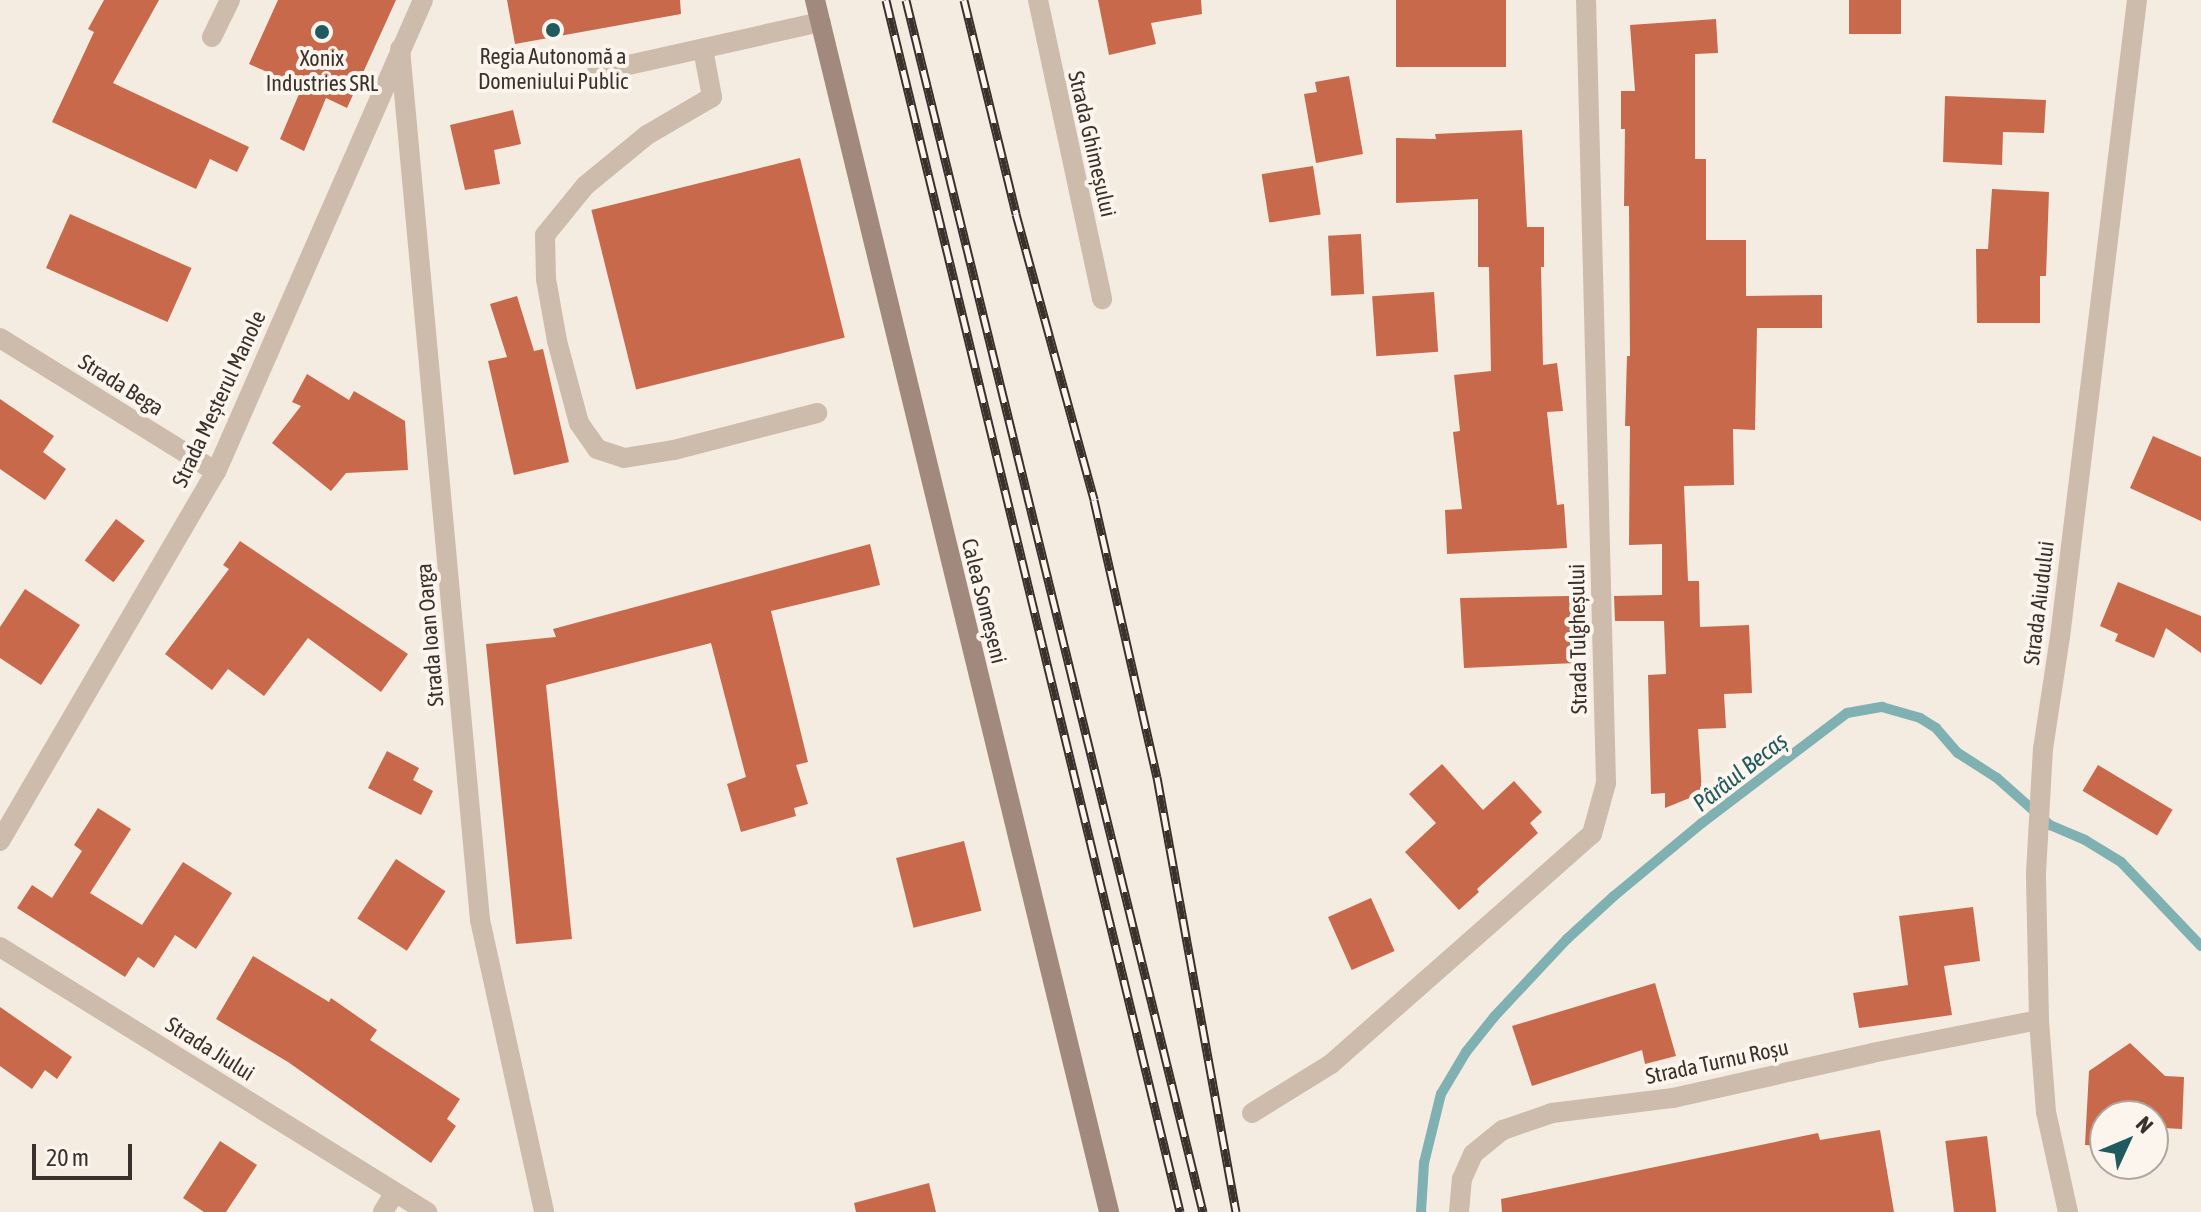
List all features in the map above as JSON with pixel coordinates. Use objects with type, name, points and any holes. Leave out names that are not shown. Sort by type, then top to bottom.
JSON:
[{"type":"main road","name":"Calea Someșeni","points":[[815,0],[1109,1212]]},
{"type":"street","points":[[212,37],[230,0]]},
{"type":"street","name":"Strada Meșterul Manole","points":[[0,841],[216,472],[423,0]]},
{"type":"street","name":"Strada Ghimeșului","points":[[1038,0],[1102,299]]},
{"type":"street","name":"Strada Tulgheșului","points":[[1252,1113],[1331,1064],[1592,834],[1606,783],[1586,0]]},
{"type":"street","name":"Strada Aiudului","points":[[2068,1212],[2046,1112],[2039,1020],[2036,873],[2043,749],[2060,637],[2137,0]]},
{"type":"street","points":[[597,72],[820,22]]},
{"type":"street","name":"Strada Ioan Oarga","points":[[400,49],[480,920],[544,1212]]},
{"type":"street","points":[[703,49],[712,97],[647,135],[595,177],[545,235],[546,279],[557,341],[579,423],[597,449],[624,458],[674,450],[817,413]]},
{"type":"street","name":"Strada Bega","points":[[0,338],[216,472]]},
{"type":"street","name":"Strada Jiului","points":[[0,947],[427,1212]]},
{"type":"street","name":"Strada Turnu Roșu","points":[[1459,1212],[1462,1179],[1473,1154],[1503,1130],[1552,1113],[1673,1098],[1872,1053],[2039,1020]]},
{"type":"street","points":[[383,1212],[395,1192]]},
{"type":"building","points":[[104,0],[159,0],[113,83],[249,147],[237,172],[210,159],[196,189],[52,122],[94,32],[88,29]]},
{"type":"building","name":"Xonix Industries SRL","points":[[278,0],[396,0],[347,108],[326,98],[304,151],[280,139],[302,87],[249,64]]},
{"type":"building","name":"Regia Autonomă a Domeniului Public","points":[[507,0],[680,0],[681,14],[515,44]]},
{"type":"building","points":[[1098,0],[1201,0],[1202,14],[1151,23],[1156,44],[1109,55]]},
{"type":"building","points":[[1396,0],[1506,0],[1506,67],[1396,67]]},
{"type":"building","points":[[1849,0],[1901,0],[1901,34],[1849,34]]},
{"type":"building","points":[[1716,19],[1718,53],[1695,54],[1695,159],[1706,159],[1706,240],[1746,240],[1746,296],[1822,295],[1822,328],[1757,328],[1755,430],[1733,429],[1734,485],[1684,486],[1688,581],[1699,581],[1700,627],[1749,625],[1752,693],[1724,694],[1726,728],[1698,729],[1702,793],[1665,808],[1665,793],[1651,794],[1648,675],[1666,674],[1664,621],[1615,621],[1614,596],[1662,595],[1662,544],[1629,545],[1630,426],[1625,426],[1627,356],[1630,356],[1629,206],[1624,206],[1625,129],[1621,129],[1621,91],[1635,91],[1630,25]]},
{"type":"building","points":[[1349,76],[1363,154],[1316,163],[1304,94],[1317,92],[1315,82]]},
{"type":"building","points":[[1945,96],[2046,100],[2044,133],[2003,132],[2002,165],[1943,162]]},
{"type":"building","points":[[513,110],[521,144],[494,150],[500,184],[465,190],[450,125]]},
{"type":"building","points":[[1522,130],[1527,227],[1544,227],[1544,267],[1541,267],[1543,365],[1557,363],[1563,411],[1547,412],[1557,505],[1564,504],[1567,548],[1447,554],[1445,510],[1462,509],[1453,432],[1460,431],[1454,375],[1491,371],[1489,267],[1478,267],[1478,199],[1396,203],[1396,138],[1436,139],[1435,134]]},
{"type":"building","points":[[800,158],[845,338],[636,390],[591,210]]},
{"type":"building","points":[[1313,166],[1321,214],[1269,223],[1262,174]]},
{"type":"building","points":[[1992,189],[2049,192],[2046,276],[2040,276],[2040,323],[1977,323],[1976,249],[1988,249]]},
{"type":"building","points":[[70,214],[192,268],[168,322],[46,268]]},
{"type":"building","points":[[1361,234],[1364,294],[1331,296],[1328,236]]},
{"type":"building","points":[[1434,292],[1438,352],[1376,356],[1372,296]]},
{"type":"building","points":[[517,296],[534,351],[543,349],[569,462],[514,475],[488,361],[507,357],[490,304]]},
{"type":"building","points":[[307,374],[349,400],[354,391],[405,421],[408,470],[346,473],[331,491],[272,443],[301,406],[292,402]]},
{"type":"building","points":[[0,399],[54,436],[43,452],[66,469],[45,500],[0,469]]},
{"type":"building","points":[[2153,436],[2201,457],[2201,521],[2130,488]]},
{"type":"building","points":[[116,519],[145,541],[113,582],[85,561]]},
{"type":"building","points":[[240,541],[408,654],[381,692],[308,638],[264,696],[228,669],[212,690],[165,654],[229,569],[223,565]]},
{"type":"building","points":[[870,544],[880,585],[771,611],[808,762],[796,765],[808,804],[794,808],[796,816],[741,832],[727,784],[746,777],[711,643],[546,685],[572,939],[516,944],[486,644],[556,637],[553,629]]},
{"type":"building","points":[[2118,582],[2201,616],[2201,653],[2166,628],[2154,658],[2115,641],[2118,634],[2100,626]]},
{"type":"building","points":[[25,589],[80,625],[41,685],[0,658],[0,627]]},
{"type":"building","points":[[1569,596],[1570,613],[1574,613],[1576,663],[1464,668],[1460,598]]},
{"type":"building","points":[[387,751],[419,768],[413,780],[433,791],[421,815],[368,788]]},
{"type":"building","points":[[1442,764],[1483,810],[1514,781],[1542,812],[1530,823],[1538,833],[1477,889],[1479,892],[1459,910],[1405,852],[1436,823],[1409,794]]},
{"type":"building","points":[[2098,765],[2173,810],[2157,836],[2083,791]]},
{"type":"building","points":[[98,808],[131,829],[90,893],[142,925],[183,862],[232,893],[196,949],[175,935],[154,968],[138,957],[125,977],[17,908],[32,885],[52,898],[82,851],[74,845]]},
{"type":"building","points":[[964,841],[981,911],[913,928],[896,858]]},
{"type":"building","points":[[396,859],[445,891],[407,951],[357,919]]},
{"type":"building","points":[[1371,898],[1395,951],[1352,970],[1328,917]]},
{"type":"building","points":[[1973,907],[1980,961],[1944,966],[1952,1015],[1859,1028],[1853,993],[1908,985],[1899,916]]},
{"type":"building","points":[[253,956],[329,1002],[331,998],[377,1030],[370,1040],[460,1099],[447,1119],[456,1126],[431,1163],[288,1062],[216,1019]]},
{"type":"building","points":[[1655,983],[1676,1056],[1645,1064],[1642,1050],[1532,1086],[1512,1026]]},
{"type":"building","points":[[0,1007],[72,1057],[57,1079],[45,1070],[32,1089],[0,1066]]},
{"type":"building","points":[[2130,1043],[2165,1076],[2184,1077],[2182,1129],[2169,1128],[2169,1100],[2089,1100],[2089,1145],[2085,1145],[2089,1071]]},
{"type":"building","points":[[1880,1130],[1894,1212],[1502,1212],[1501,1199],[1818,1133],[1820,1140]]},
{"type":"building","points":[[1987,1136],[1996,1212],[1954,1212],[1945,1141]]},
{"type":"building","points":[[220,1141],[257,1165],[226,1212],[204,1212],[183,1198]]},
{"type":"building","points":[[929,1183],[936,1212],[856,1212],[854,1203]]},
{"type":"waterway","name":"Pârâul Becaș","points":[[1421,1212],[1424,1163],[1441,1094],[1466,1052],[1494,1017],[1567,939],[1614,896],[1702,823],[1847,713],[1882,707],[1920,718],[1936,728],[1958,753],[1997,778],[2050,825],[2085,840],[2121,862],[2201,946]]},
{"type":"railway","points":[[886,0],[1180,1212]]},
{"type":"railway","points":[[906,0],[1203,1212]]},
{"type":"railway","points":[[964,0],[1016,214],[1094,500],[1157,777],[1236,1212]]},
{"type":"place","name":"Regia Autonomă a Domeniului Public","points":[[553,30]]},
{"type":"place","name":"Xonix Industries SRL","points":[[322,32]]}]
